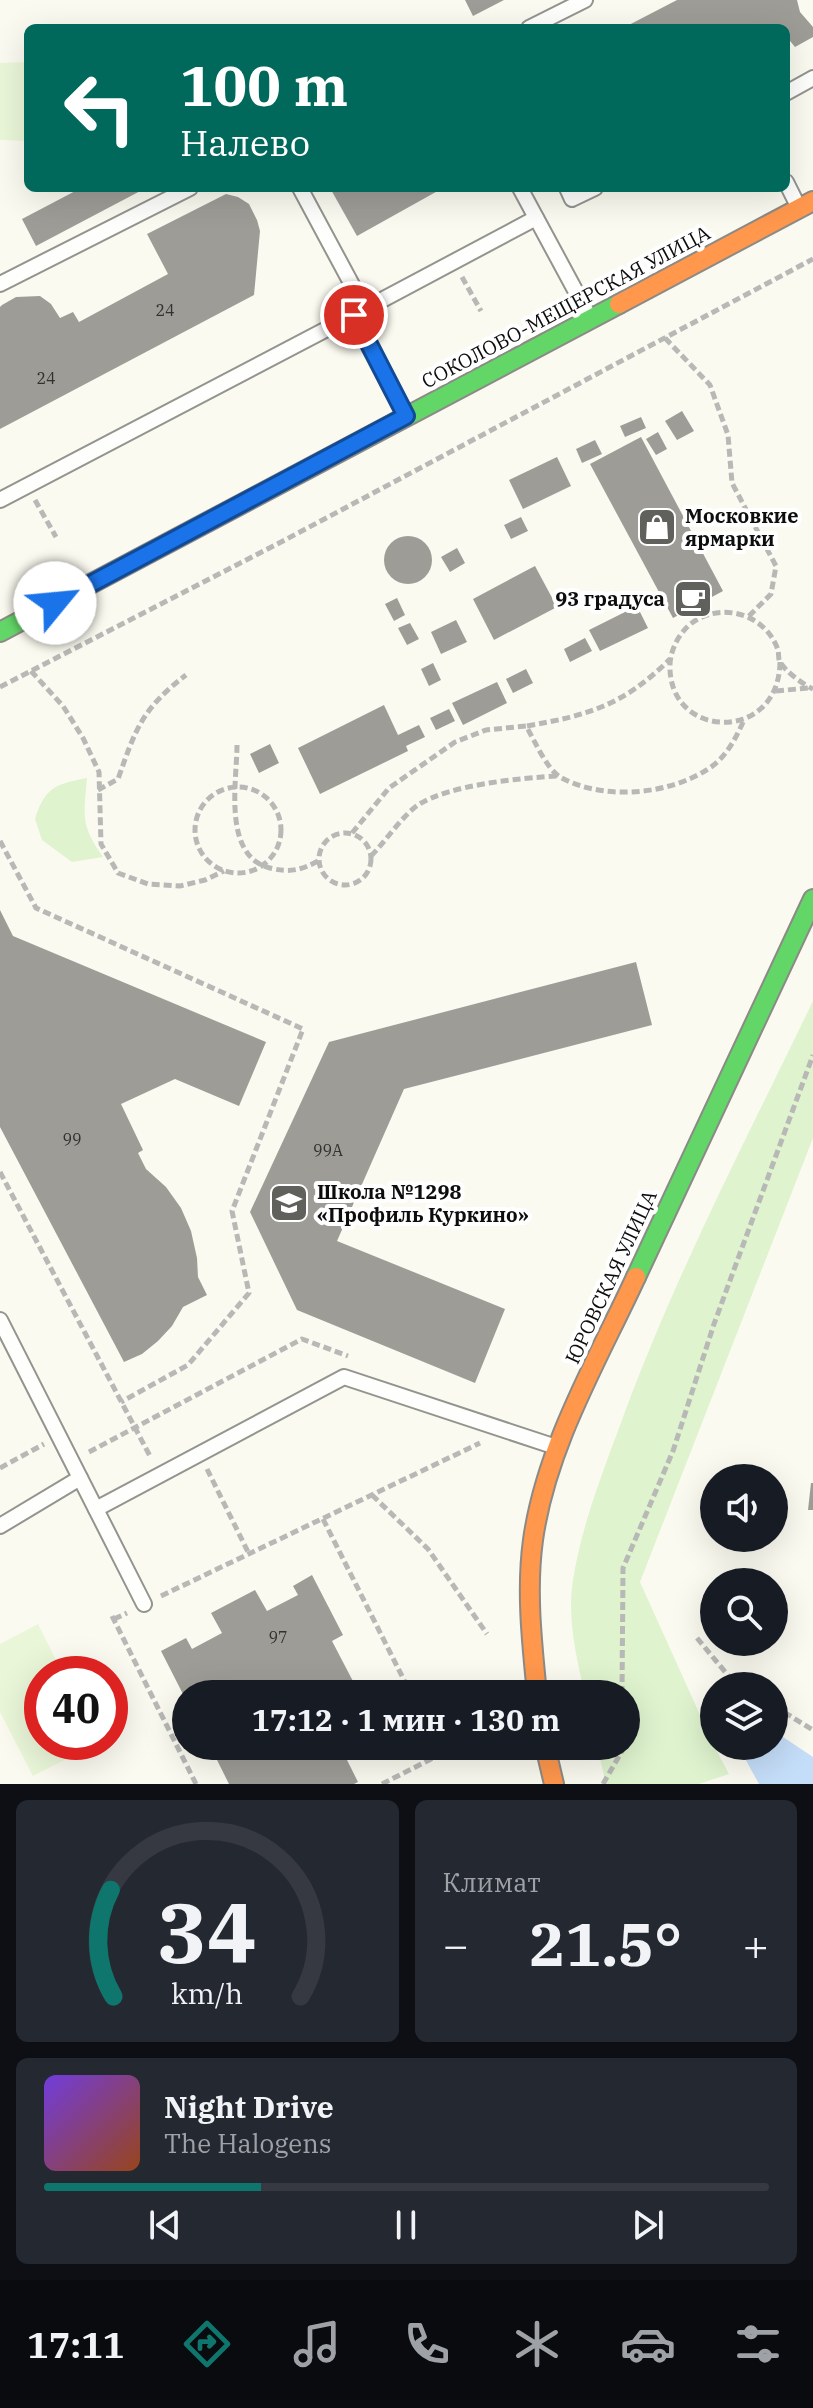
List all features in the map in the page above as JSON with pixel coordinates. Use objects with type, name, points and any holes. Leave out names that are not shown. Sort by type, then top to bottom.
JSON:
[{"type":"street","name":"СОКОЛОВО-МЕЩЕРСКАЯ УЛИЦА","points":[[0,632],[806,204]]},
{"type":"street","name":"ЮРОВСКАЯ УЛИЦА","points":[[536,1680],[530,1587],[532,1548],[546,1484],[558,1448],[813,899]]},
{"type":"street","points":[[548,1760],[554,1784]]},
{"type":"lane","points":[[537,24],[585,0]]},
{"type":"lane","points":[[790,91],[813,78]]},
{"type":"lane","points":[[790,186],[806,204]]},
{"type":"lane","points":[[0,284],[182,192]]},
{"type":"lane","points":[[302,192],[406,416]]},
{"type":"lane","points":[[522,192],[591,320]]},
{"type":"lane","points":[[569,192],[572,199],[587,192]]},
{"type":"lane","points":[[0,500],[536,218]]},
{"type":"lane","points":[[0,1320],[144,1604]]},
{"type":"lane","points":[[96,1509],[344,1377],[558,1448]]},
{"type":"lane","points":[[0,1526],[80,1478]]},
{"type":"path","points":[[0,687],[813,259]]},
{"type":"path","points":[[453,262],[481,311]]},
{"type":"path","points":[[665,338],[710,385],[728,435],[732,483],[776,566],[771,594],[748,617]]},
{"type":"path","points":[[28,485],[56,537]]},
{"type":"path","points":[[352,833],[389,788],[455,742],[486,730],[570,719],[622,698],[651,677],[670,658],[682,632],[706,615],[720,612],[748,617],[770,635],[780,662],[776,691],[768,703],[744,720],[734,742],[710,768],[676,784],[632,792],[592,789],[558,776],[456,791],[417,806],[371,856]]},
{"type":"path","points":[[670,658],[673,687],[690,710],[716,722],[744,720]]},
{"type":"path","points":[[780,662],[811,689]]},
{"type":"path","points":[[31,671],[63,706],[99,772],[101,844],[118,873],[148,884],[180,886],[224,871]]},
{"type":"path","points":[[98,790],[118,779],[139,723],[159,696],[186,675]]},
{"type":"path","points":[[776,691],[811,689]]},
{"type":"path","points":[[526,726],[558,776]]},
{"type":"path","points":[[237,745],[236,829],[246,852],[263,866],[299,871],[318,861]]},
{"type":"path","points":[[235,788],[253,790],[274,806],[281,832],[279,845],[263,866],[250,872],[224,871],[203,854],[195,829],[204,804],[214,795],[235,788]]},
{"type":"path","points":[[342,832],[362,838],[371,856],[366,875],[348,885],[328,879],[318,861],[324,842],[342,832]]},
{"type":"path","points":[[0,841],[36,908],[303,1029],[232,1211],[249,1293],[188,1365],[121,1402]]},
{"type":"path","points":[[622,1680],[623,1568],[673,1451],[714,1324],[813,1055]]},
{"type":"path","points":[[0,1172],[150,1458],[164,1450]]},
{"type":"path","points":[[0,1468],[59,1436]]},
{"type":"path","points":[[196,1784],[113,1618],[481,1443],[491,1445]]},
{"type":"path","points":[[200,1454],[249,1554]]},
{"type":"path","points":[[372,1495],[428,1549],[487,1634]]},
{"type":"path","points":[[323,1519],[404,1680]]},
{"type":"path","points":[[697,1638],[725,1672]]},
{"type":"path","points":[[788,1715],[813,1730]]},
{"type":"path","points":[[382,1784],[429,1760]]},
{"type":"path","points":[[603,1784],[617,1760]]},
{"type":"green space","points":[[24,62],[24,141],[0,140],[0,63]]},
{"type":"green space","points":[[87,778],[85,819],[90,836],[103,857],[72,862],[42,840],[35,819],[43,800],[53,789]]},
{"type":"green space","points":[[813,1001],[813,1138],[640,1582],[700,1715],[700,1760],[722,1760],[729,1774],[699,1784],[606,1784],[600,1760],[640,1760],[640,1680],[582,1680],[572,1623],[573,1580],[581,1541],[605,1465],[662,1319],[710,1212]]},
{"type":"green space","points":[[38,1624],[54,1656],[24,1656],[24,1759],[0,1712],[0,1644]]},
{"type":"green space","points":[[25,1760],[65,1760],[33,1776]]},
{"type":"water","points":[[788,1740],[813,1757],[813,1784],[759,1784],[746,1760],[788,1760]]},
{"type":"building","points":[[465,0],[504,0],[473,16]]},
{"type":"building","points":[[677,0],[797,0],[800,12],[813,27],[813,37],[795,47],[790,41],[790,24],[631,24]]},
{"type":"building","points":[[73,192],[138,192],[36,246],[22,219]]},
{"type":"building","points":[[332,192],[436,192],[357,236]]},
{"type":"building","points":[[226,194],[249,204],[257,220],[260,231],[254,295],[0,429],[0,307],[16,297],[40,296],[51,304],[60,318],[73,312],[79,322],[168,274],[147,234]]},
{"type":"building","points":[[682,411],[694,431],[677,440],[665,421]]},
{"type":"building","points":[[641,417],[646,428],[625,437],[620,426]]},
{"type":"building","points":[[658,432],[667,449],[656,455],[646,439]]},
{"type":"building","name":"Московкие ярмарки","points":[[641,437],[723,591],[673,618],[590,464]]},
{"type":"building","points":[[595,440],[602,454],[582,463],[576,449]]},
{"type":"building","points":[[557,457],[571,486],[523,509],[509,480]]},
{"type":"building","points":[[521,517],[528,531],[511,539],[504,525]]},
{"type":"building","points":[[408,536],[425,543],[432,560],[425,577],[408,584],[391,577],[384,560],[391,543]]},
{"type":"building","points":[[457,548],[465,563],[450,572],[441,557]]},
{"type":"building","points":[[535,566],[557,607],[494,640],[473,599]]},
{"type":"building","points":[[397,598],[405,615],[394,621],[385,604]]},
{"type":"building","points":[[637,606],[648,628],[600,651],[589,630]]},
{"type":"building","points":[[456,620],[467,642],[441,654],[431,632]]},
{"type":"building","points":[[410,623],[419,639],[407,645],[398,628]]},
{"type":"building","points":[[585,638],[592,651],[570,662],[564,649]]},
{"type":"building","points":[[433,663],[441,680],[429,686],[421,669]]},
{"type":"building","points":[[526,669],[533,683],[513,693],[506,679]]},
{"type":"building","points":[[497,682],[507,703],[463,725],[452,703]]},
{"type":"building","points":[[384,705],[398,735],[419,725],[425,737],[406,746],[408,751],[320,794],[298,748]]},
{"type":"building","points":[[449,709],[455,721],[436,730],[430,718]]},
{"type":"building","points":[[270,744],[279,763],[259,773],[250,754]]},
{"type":"building","points":[[0,910],[13,936],[266,1042],[239,1106],[175,1079],[121,1104],[143,1150],[138,1153],[146,1169],[166,1187],[181,1208],[191,1231],[198,1277],[207,1295],[183,1307],[158,1341],[142,1354],[124,1362],[0,1127]]},
{"type":"building","points":[[636,962],[652,1025],[404,1089],[337,1241],[505,1309],[475,1383],[297,1310],[250,1212],[329,1042]]},
{"type":"building","points":[[811,1483],[813,1510],[808,1510]]},
{"type":"building","points":[[312,1575],[343,1635],[332,1641],[352,1680],[176,1680],[161,1651],[186,1638],[192,1649],[222,1633],[211,1613],[255,1590],[267,1611],[298,1595],[293,1586]]},
{"type":"building","points":[[217,1760],[347,1760],[358,1782],[354,1784],[229,1784]]},
{"type":"traffic: fast","points":[[0,632],[619,304]]},
{"type":"traffic: fast","points":[[636,1277],[813,899]]},
{"type":"traffic: slow","points":[[619,304],[813,201]]},
{"type":"traffic: slow","points":[[536,1680],[530,1578],[540,1505],[561,1438],[636,1277]]},
{"type":"traffic: slow","points":[[548,1760],[554,1784]]},
{"type":"place","name":"Московкие ярмарки","points":[[657,527]]},
{"type":"place","name":"93 градуса","points":[[693,599]]},
{"type":"place","name":"Школа №1298 «Профиль Куркино»","points":[[289,1203]]},
{"type":"route","points":[[55,603],[406,416],[354,315]]}]
